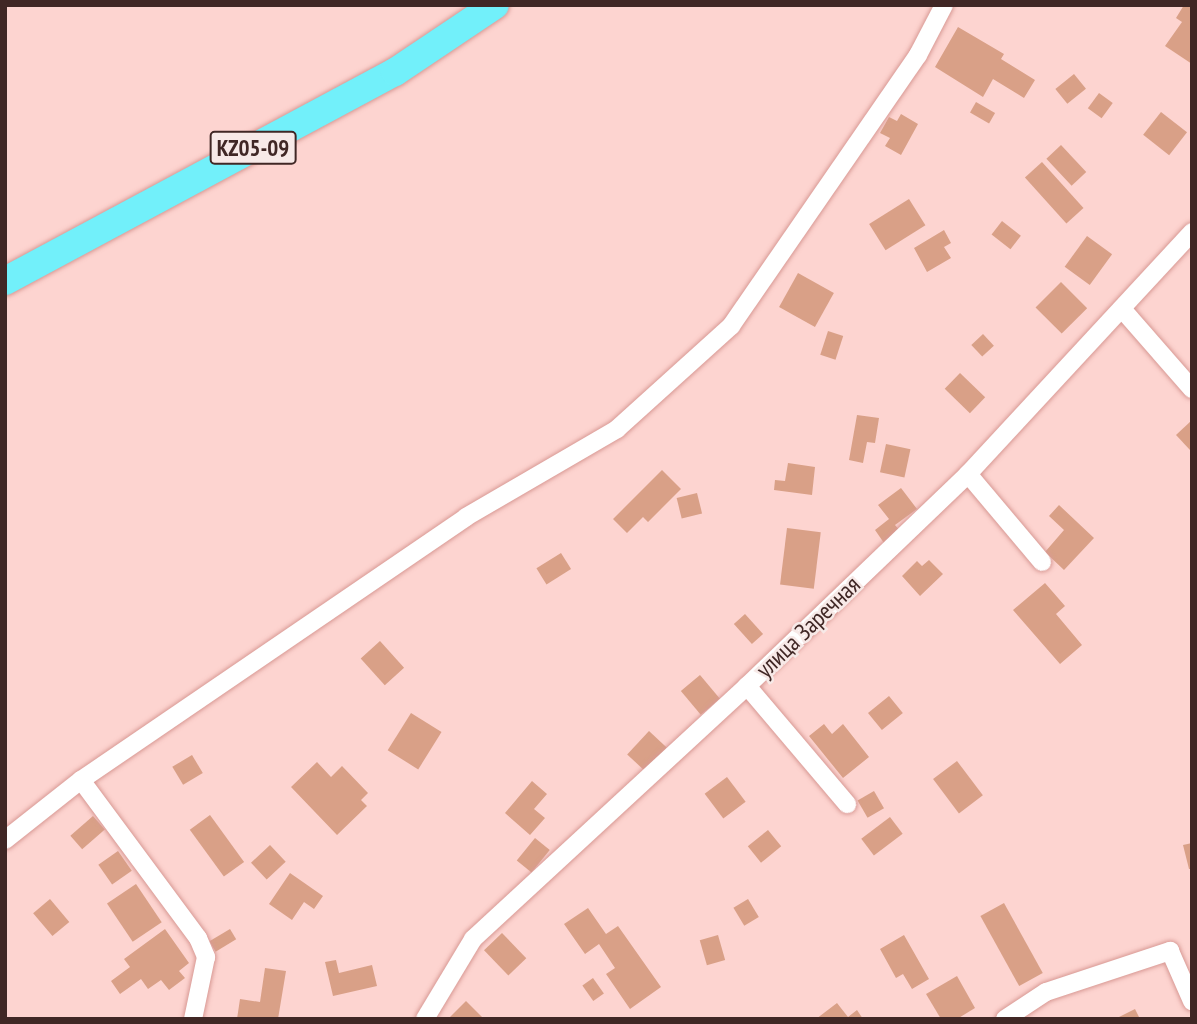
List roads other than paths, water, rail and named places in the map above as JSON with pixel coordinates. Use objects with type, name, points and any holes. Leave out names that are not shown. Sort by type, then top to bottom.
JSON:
[{"type":"main road","name":"KZ05-09","points":[[5,281],[394,72],[495,5]]},
{"type":"street","points":[[5,839],[81,780],[466,517],[617,429],[731,326],[918,55],[944,5]]},
{"type":"street","name":"улица Заречная","points":[[425,1019],[473,939],[747,686],[968,474],[1123,310],[1192,232]]},
{"type":"street","points":[[1123,310],[1192,389]]},
{"type":"street","points":[[968,474],[1042,562]]},
{"type":"street","points":[[747,686],[847,804]]},
{"type":"street","points":[[81,780],[198,938],[206,957],[193,1019]]},
{"type":"street","points":[[1005,1019],[1046,992],[1170,951],[1192,1001]]}]
